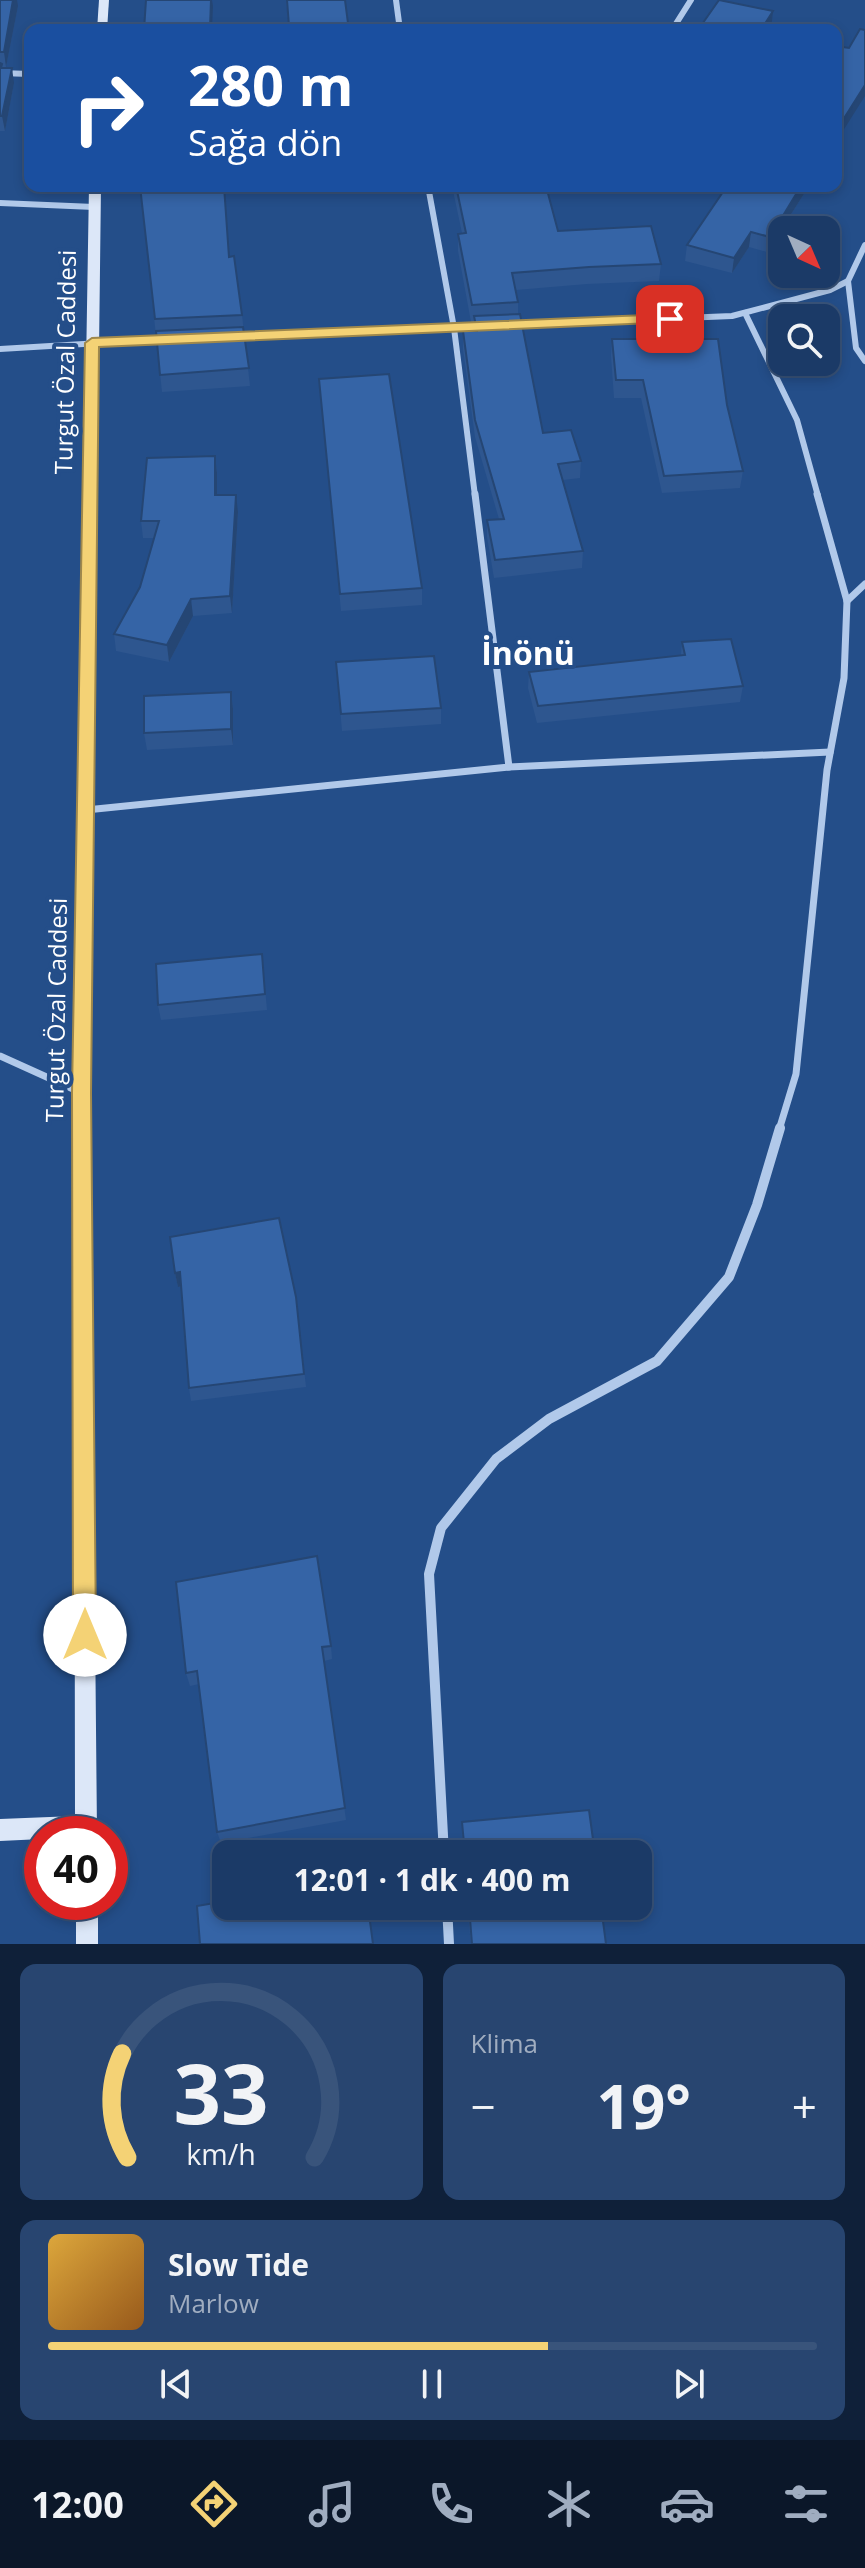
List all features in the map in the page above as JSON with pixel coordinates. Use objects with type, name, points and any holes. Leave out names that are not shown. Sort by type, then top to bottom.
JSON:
[{"type":"street","points":[[102,24],[104,0]]},
{"type":"street","points":[[396,0],[399,24]]},
{"type":"street","points":[[676,24],[691,0]]},
{"type":"street","points":[[0,73],[24,74]]},
{"type":"street","name":"Turgut Özal Caddesi","points":[[86,1816],[82,1093],[95,192]]},
{"type":"street","points":[[429,192],[454,328],[509,767]]},
{"type":"street","points":[[0,203],[94,207]]},
{"type":"street","points":[[865,245],[848,281],[856,348],[865,361]]},
{"type":"street","points":[[501,326],[745,313],[830,290],[848,281]]},
{"type":"street","points":[[443,1840],[429,1574],[441,1528],[496,1459],[549,1419],[657,1361],[729,1277],[757,1205],[796,1074],[830,752],[844,678],[847,601],[797,420],[745,313]]},
{"type":"street","points":[[234,337],[485,326]]},
{"type":"street","points":[[0,349],[171,339]]},
{"type":"street","points":[[847,601],[865,584]]},
{"type":"street","points":[[86,810],[509,767],[830,752]]},
{"type":"street","points":[[0,1056],[82,1093]]},
{"type":"street","points":[[0,1830],[24,1830]]},
{"type":"street","points":[[87,1920],[87,1944]]},
{"type":"street","points":[[448,1920],[449,1944]]},
{"type":"building","points":[[0,0],[13,0],[4,52],[0,52]]},
{"type":"building","points":[[146,0],[211,0],[210,24],[144,24]]},
{"type":"building","points":[[287,0],[345,0],[348,23],[289,24]]},
{"type":"building","points":[[719,0],[773,11],[765,24],[702,24]]},
{"type":"building","points":[[860,29],[865,30],[865,85],[842,121],[842,47],[849,48]]},
{"type":"building","points":[[0,63],[1,68],[12,68],[2,116],[0,116]]},
{"type":"building","points":[[141,192],[224,192],[229,257],[234,256],[242,315],[155,319]]},
{"type":"building","points":[[457,192],[548,192],[558,231],[651,226],[661,264],[512,273],[518,302],[472,305],[458,234],[466,233]]},
{"type":"building","points":[[723,192],[797,192],[783,216],[768,216],[768,236],[751,232],[734,258],[687,245]]},
{"type":"building","points":[[520,314],[543,433],[571,430],[581,461],[558,464],[583,551],[495,560],[487,520],[504,519],[475,420],[463,331],[477,331],[474,316]]},
{"type":"building","points":[[243,327],[249,368],[160,375],[156,331]]},
{"type":"building","points":[[612,339],[718,339],[727,405],[743,471],[664,476],[643,380],[616,380]]},
{"type":"building","points":[[389,374],[422,588],[340,594],[319,379]]},
{"type":"building","points":[[215,456],[215,495],[236,495],[230,596],[191,599],[167,645],[114,634],[140,587],[159,521],[141,521],[147,458]]},
{"type":"building","points":[[731,639],[743,686],[538,706],[529,672],[685,655],[682,642]]},
{"type":"building","points":[[434,656],[441,708],[341,714],[336,662]]},
{"type":"building","points":[[231,692],[231,729],[144,733],[144,696]]},
{"type":"building","points":[[262,954],[265,994],[158,1005],[156,964]]},
{"type":"building","points":[[279,1218],[296,1297],[304,1374],[189,1388],[180,1272],[175,1273],[170,1237]]},
{"type":"building","points":[[317,1556],[331,1646],[322,1647],[345,1808],[217,1832],[197,1671],[186,1673],[176,1582]]},
{"type":"building","points":[[589,1810],[593,1840],[464,1840],[462,1822]]},
{"type":"building","points":[[212,1903],[212,1920],[370,1920],[373,1944],[200,1944],[197,1906]]},
{"type":"building","points":[[470,1920],[603,1920],[606,1944],[472,1944]]},
{"type":"district","name":"İnönü","points":[[528,654]]},
{"type":"route","points":[[85,1635],[82,1093],[92,343],[670,319]]}]
